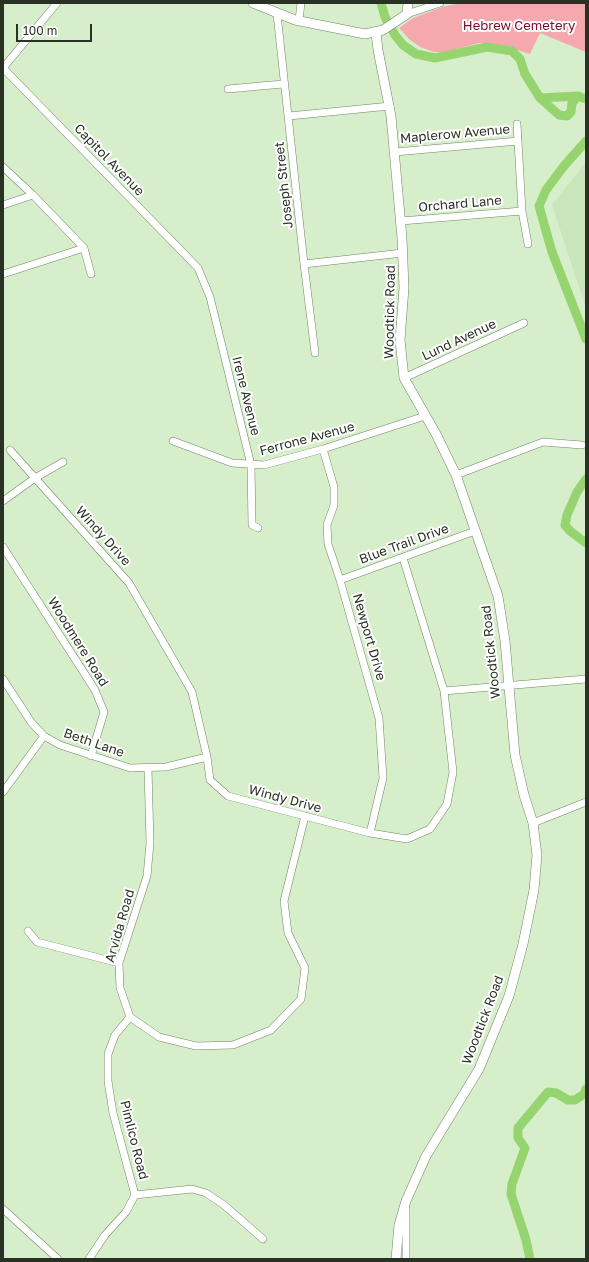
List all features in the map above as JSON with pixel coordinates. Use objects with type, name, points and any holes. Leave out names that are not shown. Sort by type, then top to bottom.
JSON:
[{"type":"main road","points":[[253,3],[277,14],[363,34],[376,33],[385,29],[407,14],[408,3]]},
{"type":"main road","name":"Woodtick Road","points":[[376,33],[378,50],[390,106],[401,221],[404,288],[400,340],[404,378],[456,475],[498,596],[505,640],[514,755],[533,823],[537,855],[534,890],[523,944],[509,996],[479,1068],[426,1156],[406,1201],[399,1225],[396,1259]]},
{"type":"street","points":[[3,68],[57,3]]},
{"type":"street","points":[[299,20],[301,3]]},
{"type":"street","points":[[407,14],[440,3]]},
{"type":"street","name":"Joseph Street","points":[[277,14],[283,84],[289,116],[304,264],[315,353]]},
{"type":"street","name":"Capitol Avenue","points":[[3,68],[198,268]]},
{"type":"street","points":[[228,89],[283,84]]},
{"type":"street","points":[[289,116],[390,106]]},
{"type":"street","points":[[517,124],[522,211],[528,244]]},
{"type":"street","name":"Maplerow Avenue","points":[[395,152],[518,141]]},
{"type":"street","points":[[3,167],[33,195],[84,248],[91,274]]},
{"type":"street","points":[[3,205],[33,195]]},
{"type":"street","name":"Orchard Lane","points":[[401,221],[522,211]]},
{"type":"street","points":[[3,274],[84,248]]},
{"type":"street","points":[[304,264],[403,253]]},
{"type":"street","name":"Irene Avenue","points":[[198,268],[210,297],[251,465],[252,525],[258,528]]},
{"type":"street","name":"Lund Avenue","points":[[404,378],[524,323]]},
{"type":"street","name":"Ferrone Avenue","points":[[173,441],[232,463],[264,465],[323,449],[424,416]]},
{"type":"street","points":[[456,475],[543,442],[582,445]]},
{"type":"street","name":"Newport Drive","points":[[323,449],[334,487],[334,505],[327,525],[328,544],[340,580],[379,718],[383,778],[370,833]]},
{"type":"street","name":"Windy Drive","points":[[10,450],[129,583],[192,692],[207,757],[210,780],[228,796],[370,833],[407,839],[430,829],[447,804],[453,772],[444,691],[403,558]]},
{"type":"street","points":[[3,501],[35,478],[63,462]]},
{"type":"street","name":"Blue Trail Drive","points":[[340,580],[476,531]]},
{"type":"street","name":"Woodmere Road","points":[[3,547],[95,690],[104,712],[91,756]]},
{"type":"street","name":"Beth Lane","points":[[3,679],[31,722],[44,736],[60,746],[130,768],[166,767],[207,757]]},
{"type":"street","points":[[444,691],[586,679]]},
{"type":"street","points":[[3,792],[44,736]]},
{"type":"street","name":"Arvida Road","points":[[130,1017],[120,988],[119,963],[147,876],[150,843],[148,768]]},
{"type":"street","points":[[533,823],[586,802]]},
{"type":"street","points":[[130,1017],[159,1037],[196,1046],[233,1045],[271,1030],[301,999],[305,968],[288,933],[284,901],[305,816]]},
{"type":"street","points":[[28,931],[37,942],[119,963]]},
{"type":"street","name":"Pimlico Road","points":[[89,1259],[106,1235],[126,1212],[135,1195],[113,1113],[108,1082],[108,1054],[115,1035],[130,1017]]},
{"type":"street","points":[[135,1195],[192,1189],[206,1193],[263,1239]]},
{"type":"street","points":[[406,1201],[406,1259]]},
{"type":"street","points":[[3,1209],[58,1259]]},
{"type":"shaded area","points":[[586,162],[586,308],[552,205]]},
{"type":"green space","name":"Hebrew Cemetery","points":[[460,3],[586,4],[586,52],[540,33],[530,54],[505,46],[479,43],[445,52],[434,52],[420,47],[409,39],[399,28],[413,18],[442,7]]},
{"type":"waterway","points":[[381,3],[385,17],[395,35],[403,45],[416,54],[435,58],[487,47],[512,51],[520,59],[525,74],[540,98],[559,115],[567,116],[571,112],[572,103],[578,96],[586,99]]},
{"type":"waterway","points":[[540,98],[578,96]]},
{"type":"waterway","points":[[586,141],[564,166],[546,190],[539,206],[552,252],[586,339]]},
{"type":"waterway","points":[[586,479],[577,492],[567,515],[565,525],[570,531],[586,543]]},
{"type":"waterway","points":[[530,1259],[526,1240],[511,1194],[512,1184],[525,1148],[518,1138],[518,1128],[548,1092],[556,1093],[568,1100],[575,1100],[584,1094],[586,1089]]}]
